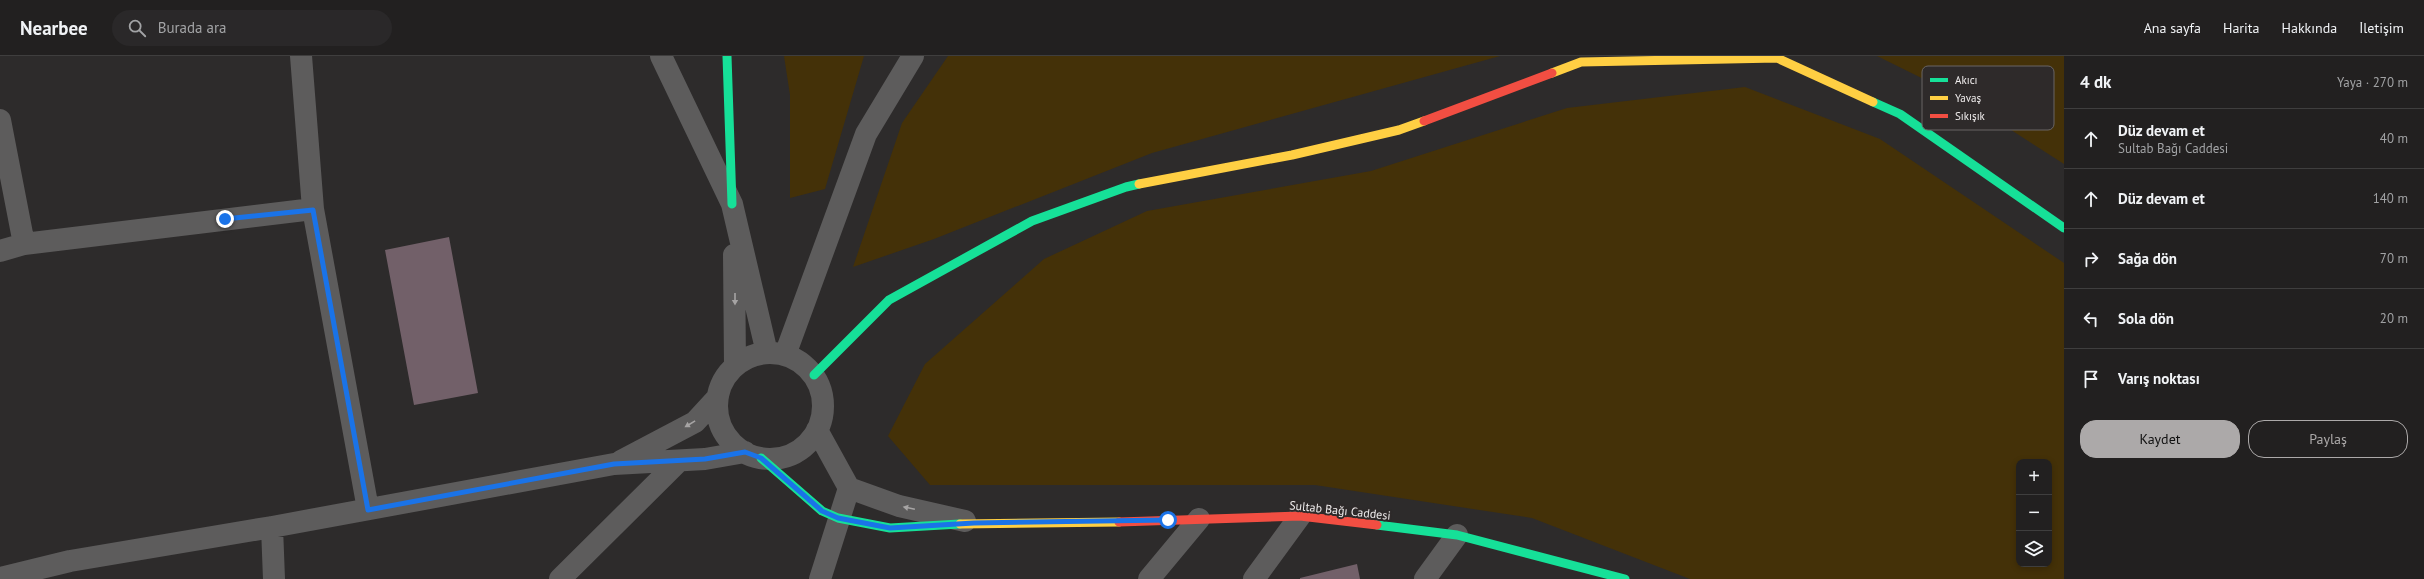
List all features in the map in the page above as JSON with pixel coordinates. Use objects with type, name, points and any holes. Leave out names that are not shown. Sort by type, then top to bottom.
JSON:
[{"type":"street","points":[[301,56],[313,210],[368,510]]},
{"type":"street","points":[[661,56],[732,204],[776,354]]},
{"type":"street","points":[[727,56],[735,279],[735,366]]},
{"type":"street","points":[[776,354],[866,134],[913,56]]},
{"type":"street","points":[[814,375],[889,300],[1032,221],[1126,186],[1292,155],[1399,130],[1581,62],[1697,58],[1777,58],[1900,114],[1922,129]]},
{"type":"street","points":[[0,120],[24,244]]},
{"type":"street","points":[[1923,130],[2064,228]]},
{"type":"street","points":[[0,251],[24,244],[313,210]]},
{"type":"street","points":[[0,578],[70,561],[368,510],[614,464],[679,461],[753,455],[778,458],[794,453],[807,444],[817,430],[822,415],[823,401],[820,387],[814,375],[801,362],[776,354],[750,356],[735,366],[724,380],[718,397],[717,413],[722,429],[732,442],[753,455]]},
{"type":"street","points":[[614,464],[695,422],[718,397]]},
{"type":"street","points":[[817,430],[849,488],[899,506],[974,523]]},
{"type":"street","name":"Sultab Bağı Caddesi","points":[[753,455],[822,511],[838,518],[890,528],[974,523],[1090,523],[1300,516],[1457,535],[1613,577]]},
{"type":"street","points":[[560,579],[679,461]]},
{"type":"street","points":[[820,579],[838,518],[849,488]]},
{"type":"street","points":[[1254,579],[1300,516]]},
{"type":"street","points":[[1149,579],[1199,519]]},
{"type":"street","points":[[272,527],[274,579]]},
{"type":"street","points":[[1425,579],[1457,535]]},
{"type":"shaded area","points":[[784,56],[864,56],[825,189],[790,198],[790,95]]},
{"type":"shaded area","points":[[948,56],[1500,56],[1152,153],[934,239],[853,267],[902,123]]},
{"type":"shaded area","points":[[1877,56],[2064,56],[2064,164],[2011,130],[2054,130],[2054,66],[1922,66],[1922,78]]},
{"type":"shaded area","points":[[1745,87],[1880,139],[2064,263],[2064,579],[1690,579],[1532,518],[1315,485],[930,485],[888,436],[925,364],[1044,259],[1147,211],[1371,171],[1567,108]]},
{"type":"building","points":[[449,237],[478,393],[414,405],[385,250]]},
{"type":"building","points":[[1357,564],[1360,579],[1300,579],[1300,578]]},
{"type":"traffic: fast","points":[[727,56],[732,204]]},
{"type":"traffic: fast","points":[[1873,102],[1900,114],[1922,129]]},
{"type":"traffic: fast","points":[[1923,130],[2064,228]]},
{"type":"traffic: fast","points":[[814,375],[889,300],[1032,221],[1126,187],[1139,184]]},
{"type":"traffic: fast","points":[[761,458],[822,511],[838,518],[890,528],[960,524]]},
{"type":"traffic: fast","points":[[1377,525],[1457,535],[1625,579]]},
{"type":"traffic: slow","points":[[1552,73],[1581,62],[1777,58],[1873,102]]},
{"type":"traffic: slow","points":[[1139,184],[1292,155],[1399,130],[1424,121]]},
{"type":"traffic: slow","points":[[960,524],[1119,522]]},
{"type":"traffic: jam","points":[[1424,121],[1552,73]]},
{"type":"traffic: jam","points":[[1119,522],[1300,516],[1377,525]]},
{"type":"route","points":[[225,219],[313,210],[368,510],[614,464],[705,459],[745,452],[761,458],[822,511],[838,518],[890,528],[974,523],[1090,523],[1168,520]]}]
